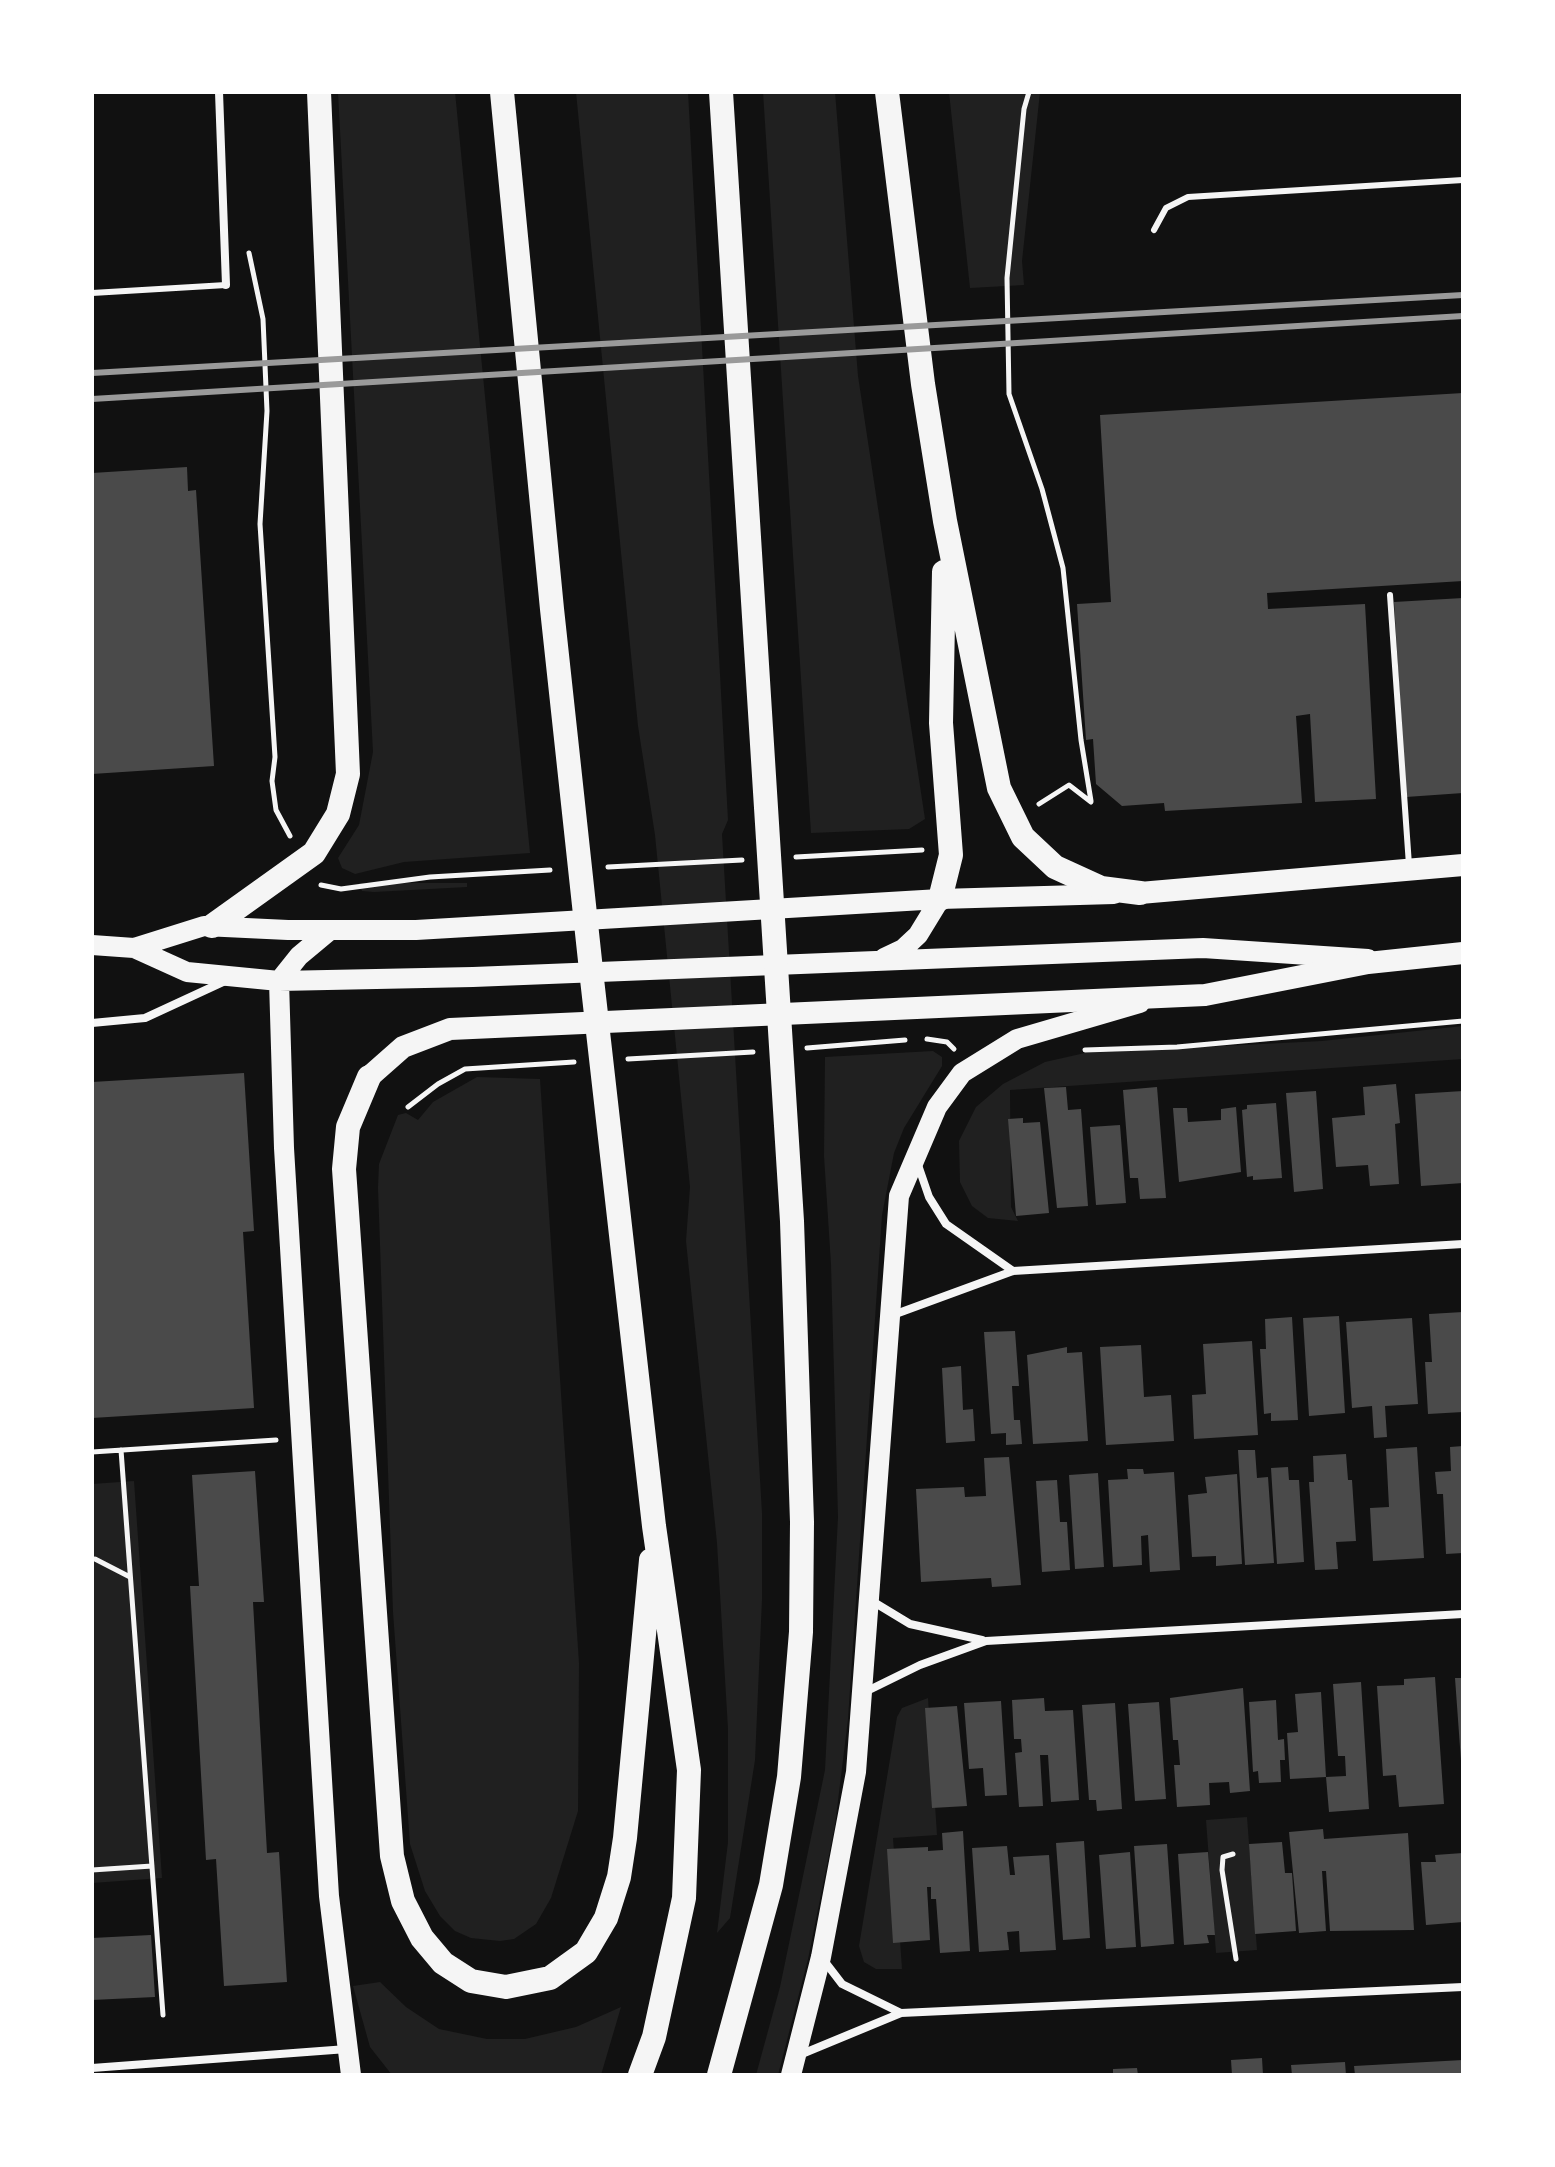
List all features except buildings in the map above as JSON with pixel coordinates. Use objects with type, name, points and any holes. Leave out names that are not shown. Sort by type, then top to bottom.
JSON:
[{"type":"highway","points":[[212,926],[314,853],[338,814],[348,774],[319,92]]},
{"type":"highway","points":[[502,92],[554,636],[654,1526],[686,1727],[690,1816],[682,1912],[654,2037],[640,2075]]},
{"type":"highway","points":[[719,2075],[771,1885],[789,1777],[801,1632],[802,1522],[793,1248],[721,92]]},
{"type":"highway","points":[[887,92],[923,384],[945,521],[993,762],[1012,821],[1034,850],[1065,873],[1107,890],[1140,893],[1463,865]]},
{"type":"highway","points":[[931,900],[951,855],[941,723],[945,521]]},
{"type":"highway","points":[[654,1526],[625,1838],[619,1877],[606,1918],[586,1952],[550,1978],[506,1987],[471,1981],[443,1963],[422,1938],[403,1901],[392,1856],[344,1169],[348,1127],[369,1077],[386,1058],[417,1039],[440,1031],[477,1026],[1162,997],[1236,991],[1396,960],[1463,953]]},
{"type":"main road","points":[[92,945],[134,948],[212,926],[329,931],[469,927],[931,900],[1140,893]]},
{"type":"main road","points":[[880,959],[903,949],[923,929],[931,900]]},
{"type":"main road","points":[[329,931],[299,956],[279,981],[279,1053],[329,1896],[351,2075]]},
{"type":"main road","points":[[134,948],[187,972],[279,981],[473,977],[1203,948],[1396,960]]},
{"type":"main road","points":[[793,2066],[821,1957],[856,1772],[899,1196],[914,1154],[953,1083],[984,1056],[1039,1031],[1162,997]]},
{"type":"street","points":[[219,92],[226,285]]},
{"type":"street","points":[[92,1023],[145,1018],[233,978]]},
{"type":"street","points":[[914,1154],[937,1214],[968,1242],[1013,1271]]},
{"type":"street","points":[[890,1316],[1013,1271],[1463,1244]]},
{"type":"street","points":[[871,1600],[910,1624],[986,1641],[1463,1614]]},
{"type":"street","points":[[864,1692],[907,1670],[986,1641]]},
{"type":"street","points":[[821,1957],[842,1984],[901,2013]]},
{"type":"street","points":[[793,2066],[901,2013],[1463,1987]]},
{"type":"street","points":[[92,2068],[348,2049]]},
{"type":"lane","points":[[1154,230],[1166,208],[1188,197],[1463,180]]},
{"type":"lane","points":[[92,293],[226,285]]},
{"type":"lane","points":[[1390,595],[1410,869]]},
{"type":"path","points":[[1029,92],[1024,109],[1007,278],[1009,394],[1042,489],[1063,568],[1091,802]]},
{"type":"path","points":[[247,244],[263,319],[267,411],[260,524],[275,757],[272,781],[276,810],[289,835],[314,853]]},
{"type":"path","points":[[795,857],[920,851]]},
{"type":"path","points":[[592,867],[748,859]]},
{"type":"path","points":[[320,885],[341,889],[467,874],[561,869]]},
{"type":"path","points":[[1071,1051],[1192,1045],[1463,1021]]},
{"type":"path","points":[[802,1048],[929,1039]]},
{"type":"path","points":[[615,1060],[754,1051]]},
{"type":"path","points":[[408,1107],[438,1084],[478,1066],[584,1061]]},
{"type":"path","points":[[92,1452],[301,1438]]},
{"type":"path","points":[[121,1450],[163,2015]]},
{"type":"path","points":[[95,1559],[130,1577]]},
{"type":"path","points":[[1233,1854],[1223,1857],[1222,1870],[1236,1959]]},
{"type":"path","points":[[92,1870],[152,1866]]},
{"type":"shaded area","points":[[338,92],[455,92],[530,853],[404,862],[355,874],[342,868],[338,858],[359,825],[373,752]]},
{"type":"shaded area","points":[[576,92],[688,92],[728,820],[722,834],[762,1513],[762,1599],[755,1760],[730,1918],[717,1933],[728,1842],[728,1729],[717,1543],[686,1241],[690,1187],[655,835],[638,726]]},
{"type":"shaded area","points":[[763,92],[835,92],[858,376],[925,819],[909,829],[811,833]]},
{"type":"shaded area","points":[[949,92],[1040,92],[1022,261],[1024,285],[970,288]]},
{"type":"shaded area","points":[[359,883],[467,883],[467,887],[374,892],[362,891]]},
{"type":"shaded area","points":[[1463,1026],[1463,1059],[1010,1090],[1011,1207],[1018,1221],[988,1218],[972,1206],[960,1182],[959,1141],[976,1107],[1003,1084],[1045,1062],[1085,1053],[1322,1041]]},
{"type":"shaded area","points":[[933,1051],[942,1057],[942,1066],[904,1128],[894,1153],[882,1215],[848,1719],[835,1825],[808,1959],[778,2075],[756,2075],[780,1987],[825,1770],[838,1517],[831,1264],[824,1156],[825,1057]]},
{"type":"shaded area","points":[[477,1077],[540,1079],[579,1663],[578,1811],[551,1898],[536,1924],[514,1939],[500,1941],[471,1938],[455,1931],[440,1916],[425,1891],[410,1844],[393,1612],[378,1188],[379,1164],[398,1115],[406,1113],[418,1120],[433,1102]]},
{"type":"shaded area","points":[[134,1481],[162,1878],[92,1883],[92,1484]]},
{"type":"shaded area","points":[[928,1698],[937,1835],[893,1838],[902,1969],[876,1969],[864,1962],[859,1946],[897,1717],[902,1708]]},
{"type":"shaded area","points":[[1247,1817],[1257,1950],[1216,1953],[1206,1820]]},
{"type":"shaded area","points":[[380,1982],[406,2007],[439,2029],[487,2039],[525,2039],[576,2027],[621,2007],[601,2075],[392,2075],[370,2047],[353,1986]]},
{"type":"railway","points":[[92,373],[1463,295]]},
{"type":"railway","points":[[92,399],[1463,316]]}]
